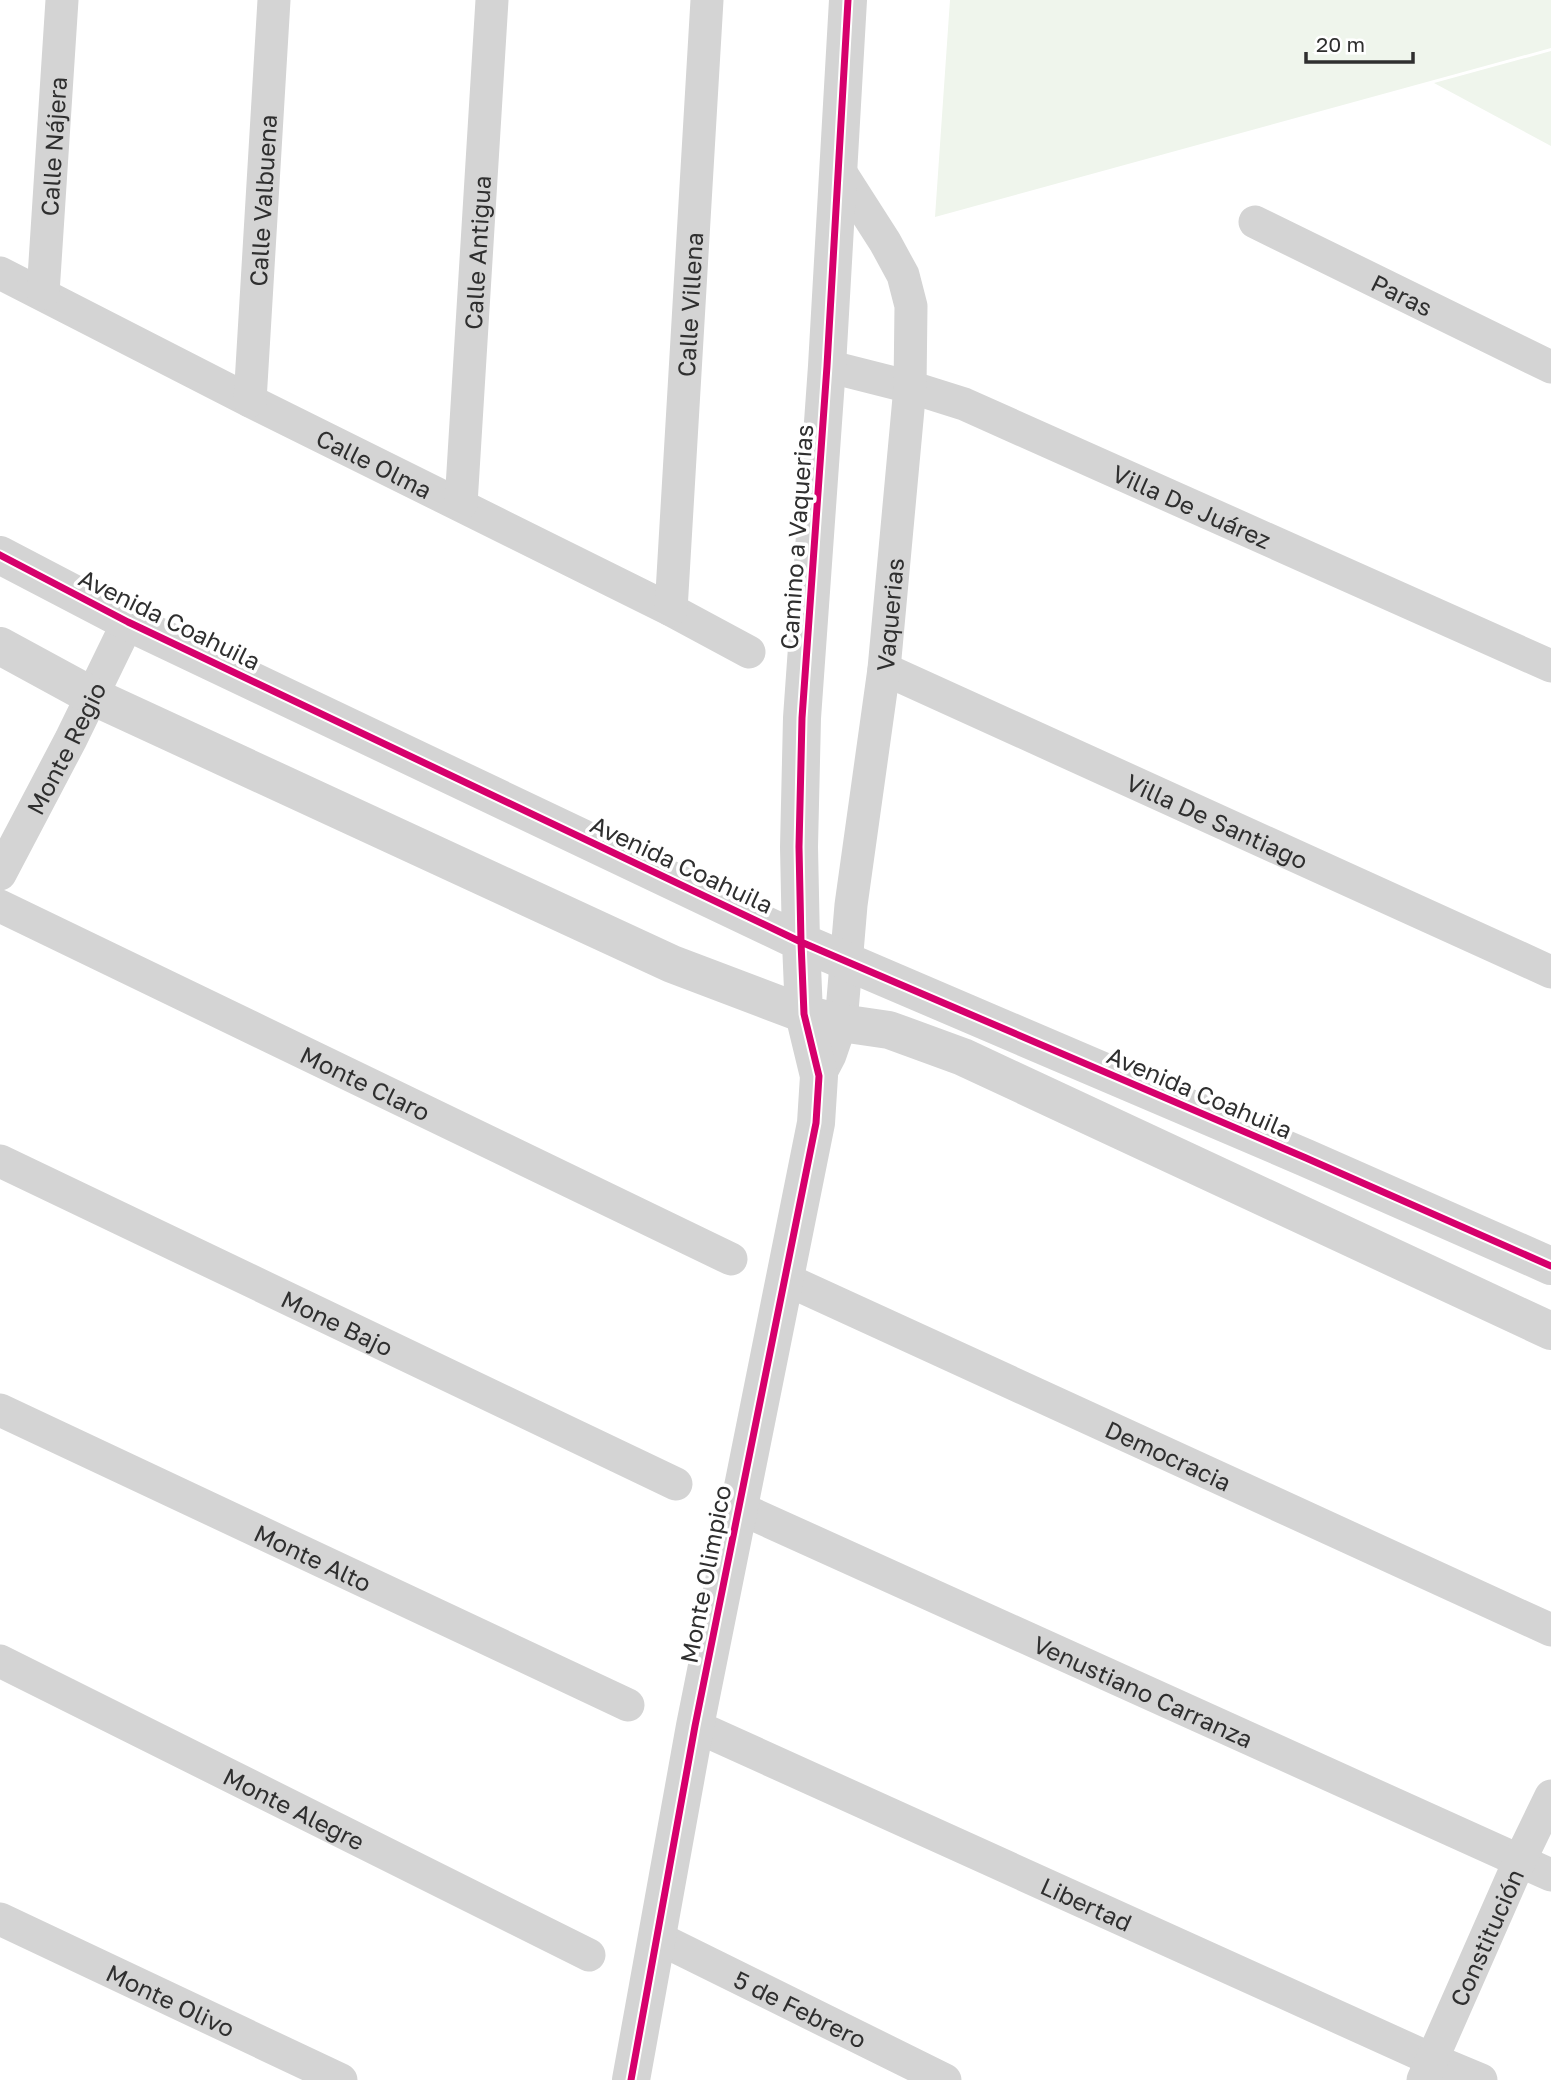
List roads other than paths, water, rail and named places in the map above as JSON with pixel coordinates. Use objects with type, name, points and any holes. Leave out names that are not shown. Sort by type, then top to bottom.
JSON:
[{"type":"street","name":"Calle Nájera","points":[[43,293],[62,0]]},
{"type":"street","name":"Calle Valbuena","points":[[250,401],[274,0]]},
{"type":"street","name":"Calle Antigua","points":[[461,504],[492,0]]},
{"type":"street","name":"Calle Villena","points":[[671,610],[707,0]]},
{"type":"street","name":"Camino a Vaquerias","points":[[819,1076],[804,1014],[799,847],[802,718],[827,366],[848,0]]},
{"type":"street","name":"Vaquerias","points":[[819,1076],[830,1055],[841,1023],[851,905],[884,669],[910,387],[911,306],[903,275],[837,167]]},
{"type":"street","name":"Paras","points":[[1255,222],[1551,366]]},
{"type":"street","name":"Calle Olma","points":[[0,273],[250,401],[671,610],[748,652]]},
{"type":"street","name":"Villa De Juárez","points":[[827,366],[964,404],[1551,666]]},
{"type":"street","name":"Avenida Coahuila","points":[[0,555],[128,622],[801,942],[1551,1266]]},
{"type":"street","name":"Monte Regio","points":[[0,874],[128,622]]},
{"type":"street","points":[[0,646],[92,696],[672,964],[804,1014],[889,1030],[963,1058],[1551,1331]]},
{"type":"street","name":"Villa De Santiago","points":[[884,669],[1551,972]]},
{"type":"street","name":"Monte Claro","points":[[0,906],[731,1259]]},
{"type":"street","name":"Monte Olimpico","points":[[631,2080],[737,1507],[816,1123],[819,1076]]},
{"type":"street","name":"Mone Bajo","points":[[0,1161],[676,1484]]},
{"type":"street","name":"Democracia","points":[[785,1279],[1551,1630]]},
{"type":"street","name":"Monte Alto","points":[[0,1410],[628,1705]]},
{"type":"street","name":"Venustiano Carranza","points":[[737,1507],[1551,1875]]},
{"type":"street","name":"Monte Alegre","points":[[0,1661],[589,1955]]},
{"type":"street","name":"Libertad","points":[[695,1726],[1428,2070],[1481,2080]]},
{"type":"street","name":"Constitución","points":[[1428,2070],[1519,1862],[1551,1796]]},
{"type":"street","name":"Monte Olivo","points":[[0,1919],[341,2080]]},
{"type":"street","name":"5 de Febrero","points":[[658,1938],[944,2080]]}]
